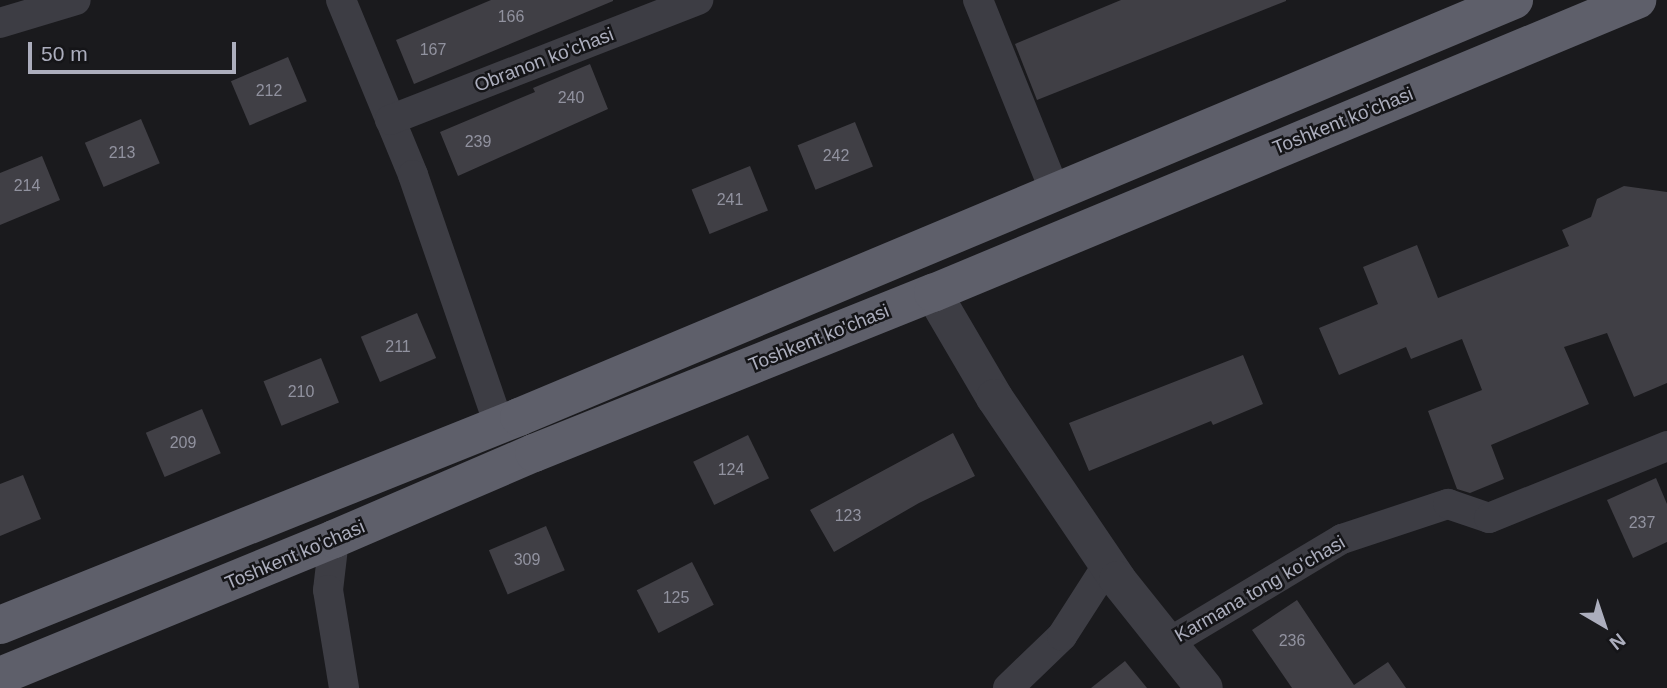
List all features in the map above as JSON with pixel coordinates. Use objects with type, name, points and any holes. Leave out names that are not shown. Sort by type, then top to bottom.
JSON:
[{"type":"highway","points":[[0,625],[499,425],[1514,0]]},
{"type":"highway","name":"Toshkent ko'chasi","points":[[0,676],[334,539],[534,453],[933,293],[1637,0]]},
{"type":"street","points":[[0,23],[76,0]]},
{"type":"street","points":[[341,0],[413,175],[499,425]]},
{"type":"street","name":"Obranon ko'chasi","points":[[390,120],[698,0]]},
{"type":"street","points":[[978,0],[1055,192]]},
{"type":"street","points":[[933,293],[994,397],[1107,565],[1204,688]]},
{"type":"street","name":"Karmana tong ko'chasi","points":[[1168,643],[1342,539],[1448,504],[1489,517],[1667,446]]},
{"type":"street","points":[[334,539],[328,590],[344,688]]},
{"type":"street","points":[[1008,688],[1062,636],[1107,565]]},
{"type":"building","points":[[491,0],[613,1],[414,84],[396,40]]},
{"type":"building","points":[[1121,0],[1286,1],[1037,100],[1015,44]]},
{"type":"building","points":[[288,57],[307,101],[250,125],[231,81]]},
{"type":"building","points":[[590,64],[608,109],[458,176],[440,132],[535,92],[533,88]]},
{"type":"building","points":[[141,119],[160,163],[104,187],[85,143]]},
{"type":"building","points":[[855,122],[873,167],[815,190],[798,145]]},
{"type":"building","points":[[42,156],[60,200],[0,225],[0,173]]},
{"type":"building","points":[[750,166],[768,211],[710,234],[692,190]]},
{"type":"building","points":[[1624,186],[1667,192],[1667,383],[1634,397],[1607,333],[1564,347],[1589,404],[1491,445],[1504,479],[1470,493],[1457,489],[1428,411],[1482,390],[1462,339],[1411,359],[1406,347],[1339,375],[1319,328],[1378,304],[1363,267],[1417,245],[1438,298],[1569,246],[1562,230],[1591,217],[1597,199]]},
{"type":"building","points":[[417,313],[436,358],[380,382],[361,337]]},
{"type":"building","points":[[1243,355],[1263,404],[1213,425],[1211,421],[1089,471],[1069,423]]},
{"type":"building","points":[[321,358],[339,403],[281,426],[264,381]]},
{"type":"building","points":[[202,409],[221,453],[165,477],[146,433]]},
{"type":"building","points":[[953,433],[975,476],[919,503],[834,552],[810,510]]},
{"type":"building","points":[[748,435],[769,478],[714,505],[693,462]]},
{"type":"building","points":[[23,475],[41,519],[0,536],[0,484]]},
{"type":"building","points":[[1656,478],[1667,504],[1667,542],[1633,558],[1607,500]]},
{"type":"building","points":[[546,526],[565,570],[508,594],[489,550]]},
{"type":"building","points":[[692,562],[714,605],[659,633],[637,590]]},
{"type":"building","points":[[1297,600],[1354,685],[1388,662],[1406,688],[1292,688],[1252,630]]},
{"type":"building","points":[[1125,661],[1147,688],[1091,688]]}]
